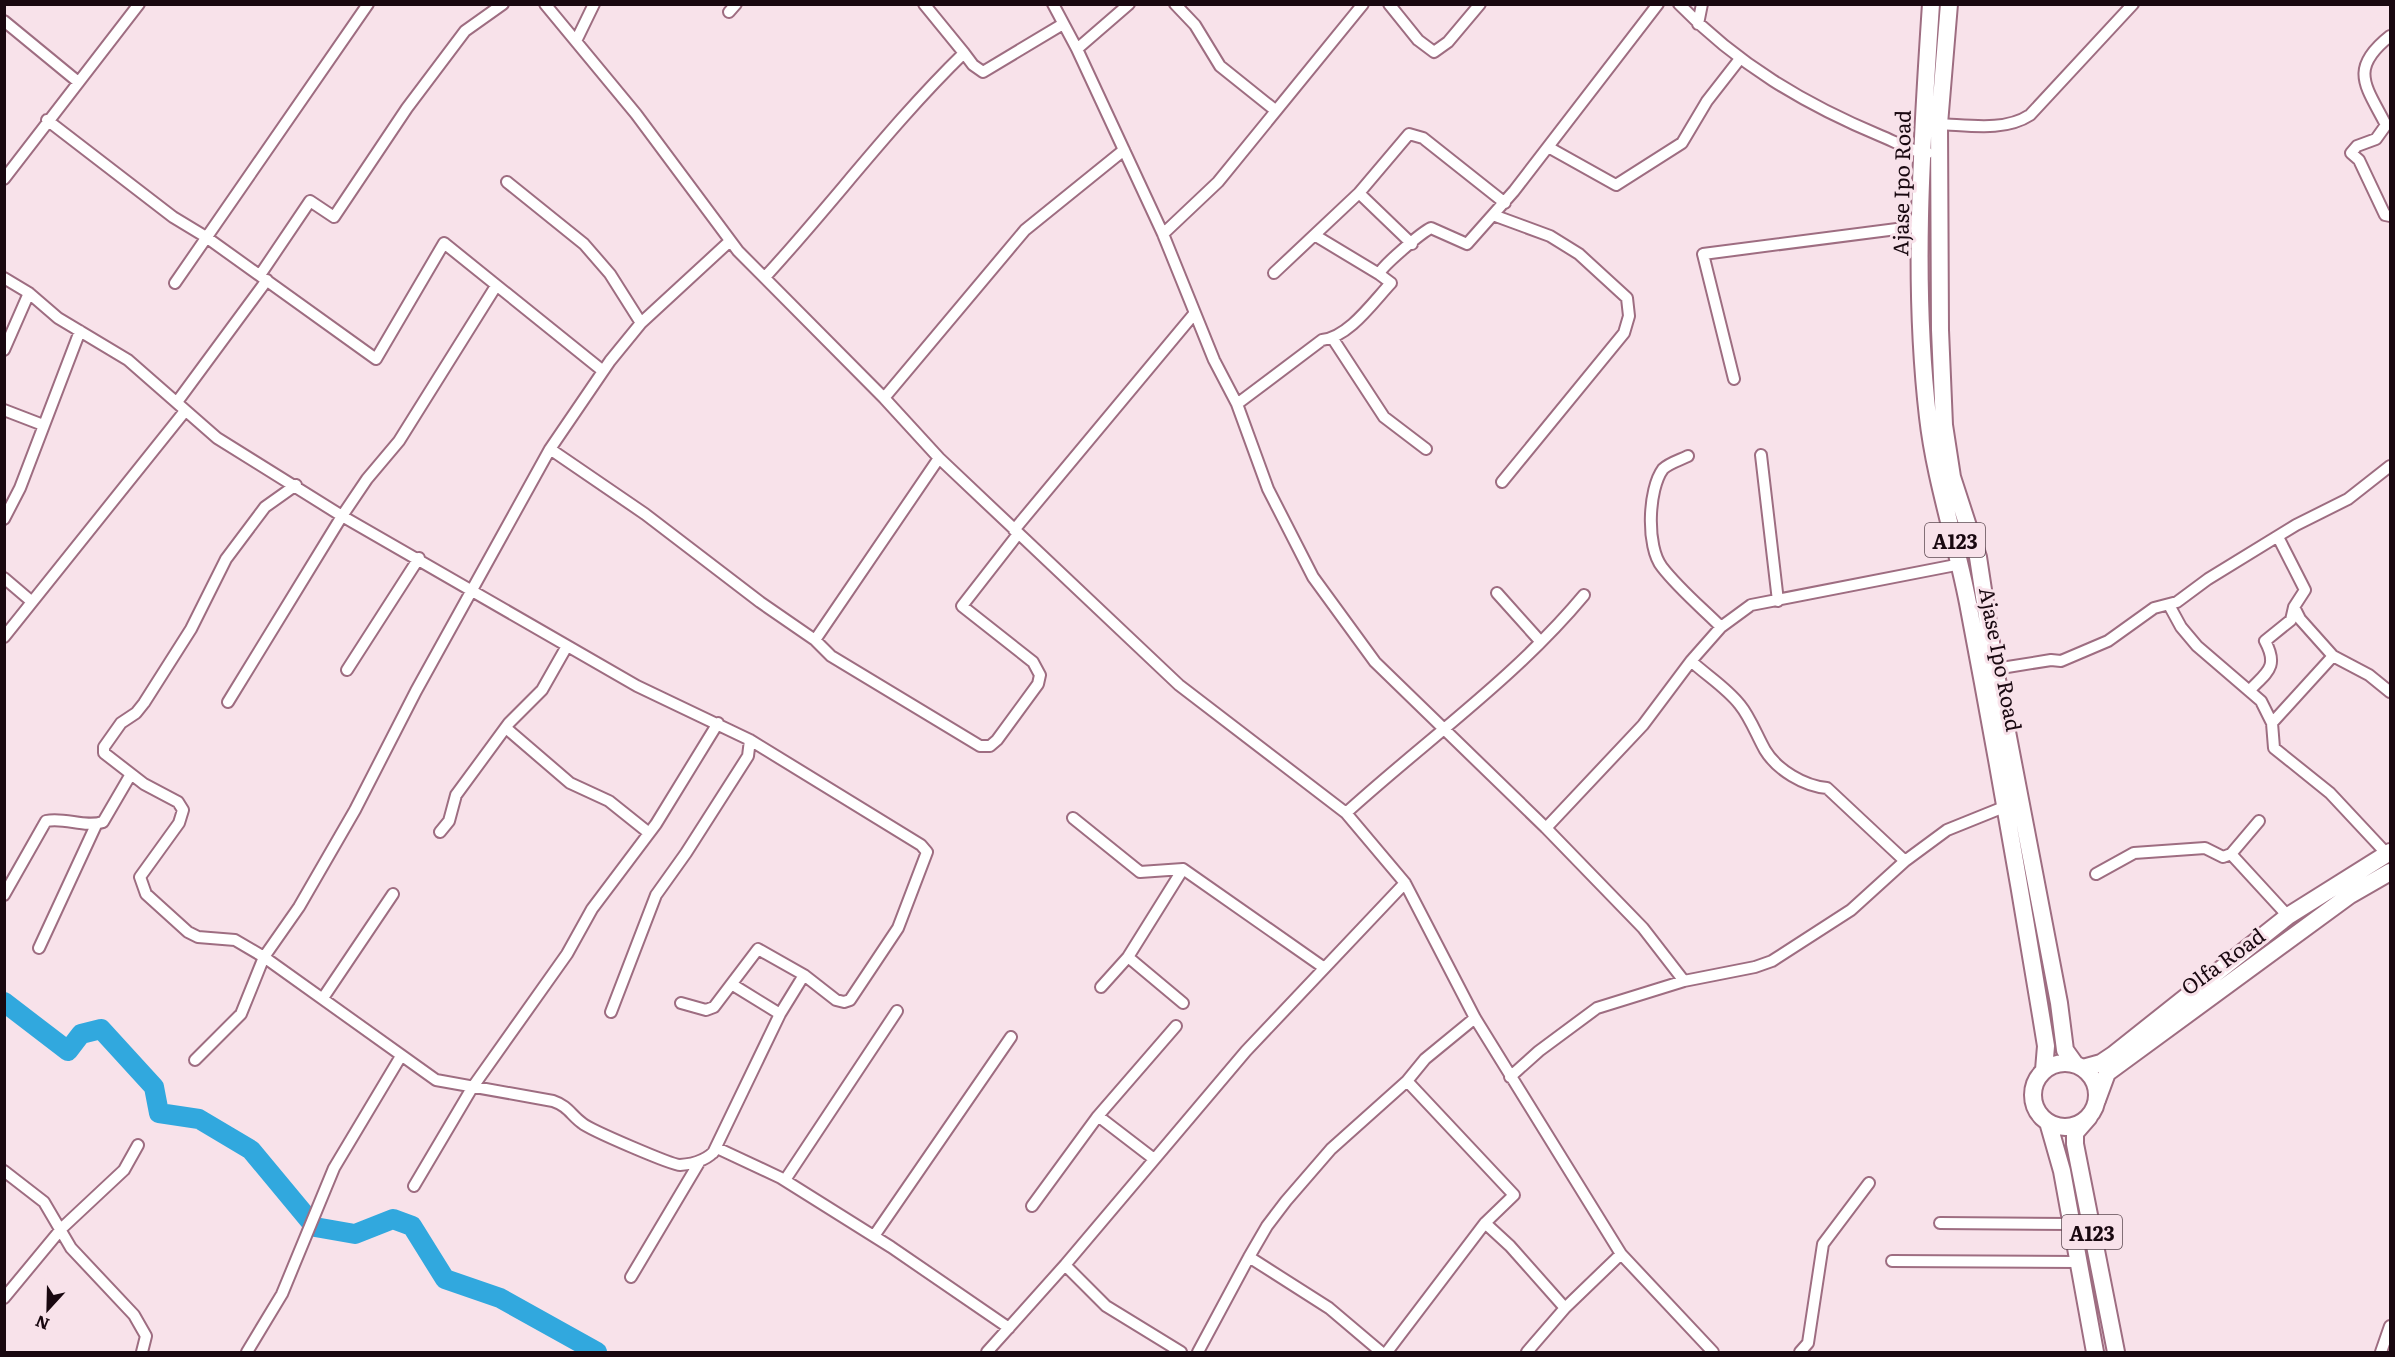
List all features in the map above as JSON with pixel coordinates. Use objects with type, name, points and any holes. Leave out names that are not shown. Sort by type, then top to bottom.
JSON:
[{"type":"main road","name":"Ajase Ipo Road","points":[[1931,4],[1921,152],[1920,226],[1922,331],[1928,419],[2059,1003],[2064,1050],[2079,1066]]},
{"type":"main road","name":"Ajase Ipo Road","points":[[1948,4],[1939,124],[1940,330],[1944,425],[1952,477],[1978,557],[2046,1046],[2044,1070]]},
{"type":"main road","points":[[2044,1070],[2054,1065],[2079,1066],[2101,1063],[2288,916],[2389,853]]},
{"type":"main road","name":"Olfa Road","points":[[2097,1100],[2107,1073],[2350,895],[2391,872]]},
{"type":"main road","name":"A123","points":[[2079,1066],[2095,1082],[2097,1100],[2089,1117],[2075,1133],[2075,1144],[2116,1353]]},
{"type":"main road","name":"A123","points":[[2044,1070],[2035,1083],[2033,1098],[2041,1116],[2048,1122],[2062,1171],[2095,1353]]},
{"type":"main road","points":[[2048,1122],[2069,1127],[2089,1117]]},
{"type":"street","points":[[4,180],[77,81],[139,4]]},
{"type":"street","points":[[174,283],[368,4]]},
{"type":"street","points":[[4,637],[181,407],[310,201],[334,217],[407,108],[465,31],[503,4]]},
{"type":"street","points":[[545,4],[636,114],[730,241],[884,398],[939,459],[1179,685],[1346,813],[1405,883],[1475,1018],[1621,1254],[1713,1353]]},
{"type":"street","points":[[576,41],[594,4]]},
{"type":"street","points":[[924,4],[973,65],[983,72],[1064,24]]},
{"type":"street","points":[[1053,4],[1077,49],[1163,234],[1194,314],[1237,404],[1268,489],[1313,577],[1375,662],[1546,828],[1643,928],[1684,981]]},
{"type":"street","points":[[1077,49],[1129,4]]},
{"type":"street","points":[[1175,4],[1195,25],[1220,66],[1275,110]]},
{"type":"street","points":[[1163,234],[1218,182],[1363,4]]},
{"type":"street","points":[[1389,4],[1418,40],[1434,52],[1448,42],[1480,4]]},
{"type":"street","points":[[1379,274],[1382,268],[1412,244],[1418,235],[1431,228],[1467,244],[1505,203],[1658,4]]},
{"type":"street","points":[[1679,4],[1739,60],[1801,98],[1921,152],[1939,154]]},
{"type":"street","points":[[1698,24],[1702,4]]},
{"type":"street","points":[[1939,124],[1995,126],[2021,121],[2071,73],[2133,4]]},
{"type":"street","points":[[4,21],[77,81]]},
{"type":"street","points":[[2391,36],[2383,41],[2363,72],[2363,81],[2386,125],[2376,138],[2357,146],[2351,153],[2359,160],[2385,215],[2391,216]]},
{"type":"street","points":[[766,276],[820,217],[926,90],[964,52]]},
{"type":"street","points":[[1548,147],[1616,185],[1682,143],[1707,101],[1739,60]]},
{"type":"street","points":[[48,120],[173,217],[206,237],[376,359],[444,243],[603,371]]},
{"type":"street","points":[[1274,273],[1316,236],[1359,193],[1409,134],[1423,138],[1505,203]]},
{"type":"street","points":[[884,398],[1024,230],[1124,150]]},
{"type":"street","points":[[507,182],[584,244],[610,274],[641,322]]},
{"type":"street","points":[[1359,193],[1412,244]]},
{"type":"street","points":[[1493,215],[1550,236],[1580,254],[1627,298],[1629,316],[1624,333],[1502,482]]},
{"type":"street","points":[[1734,379],[1703,254],[1920,226]]},
{"type":"street","points":[[1237,404],[1322,340],[1333,339],[1391,283],[1316,236]]},
{"type":"street","points":[[195,1060],[241,1014],[264,957],[299,907],[355,810],[472,588],[550,449],[603,371],[641,322],[730,241]]},
{"type":"street","points":[[4,278],[29,293],[58,318],[128,360],[217,438],[296,485],[342,516],[472,588],[638,687],[750,740],[854,802],[921,845],[927,852],[898,928],[850,1000],[844,1002],[836,1000],[804,975],[758,949],[733,985],[714,1007],[706,1010],[681,1003]]},
{"type":"street","points":[[228,702],[342,516],[367,479],[399,441],[496,286]]},
{"type":"street","points":[[4,350],[29,293]]},
{"type":"street","points":[[550,449],[645,514],[760,602],[815,640],[831,656],[980,746],[990,746],[997,740],[1038,684],[1040,675],[1034,662],[962,606],[1016,532],[1194,314]]},
{"type":"street","points":[[4,519],[20,488],[81,331]]},
{"type":"street","points":[[1333,339],[1384,417],[1426,449]]},
{"type":"street","points":[[4,410],[43,425]]},
{"type":"street","points":[[1761,455],[1778,601]]},
{"type":"street","points":[[1688,456],[1665,467],[1655,482],[1651,521],[1654,554],[1662,567],[1721,627]]},
{"type":"street","points":[[815,640],[939,459]]},
{"type":"street","points":[[1995,669],[2051,660],[2061,661],[2108,641],[2154,608],[2169,604],[2278,537],[2348,499],[2391,466]]},
{"type":"street","points":[[296,485],[265,507],[226,559],[191,628],[144,703],[136,713],[121,723],[104,747],[104,753],[131,774],[178,802],[183,810],[179,823],[140,877],[146,894],[188,932],[198,937],[235,940],[264,957],[436,1080],[566,1105],[581,1123],[598,1134],[678,1165],[700,1161],[717,1148],[785,1180],[874,1236],[1009,1328]]},
{"type":"street","points":[[2250,690],[2273,663],[2273,656],[2265,641],[2291,620],[2294,608],[2306,590],[2278,537]]},
{"type":"street","points":[[347,670],[419,558]]},
{"type":"street","points":[[1546,828],[1643,725],[1690,661],[1721,627],[1751,605],[1960,564]]},
{"type":"street","points":[[4,578],[31,601]]},
{"type":"street","points":[[1497,593],[1540,641]]},
{"type":"street","points":[[1346,813],[1414,752],[1443,730],[1540,641],[1584,595]]},
{"type":"street","points":[[2169,604],[2181,627],[2197,646],[2261,701],[2272,723],[2274,748],[2330,793],[2389,853]]},
{"type":"street","points":[[2294,608],[2300,619],[2333,656],[2369,675],[2391,692]]},
{"type":"street","points":[[440,832],[449,821],[456,795],[506,728],[542,690],[567,646]]},
{"type":"street","points":[[2272,723],[2333,656]]},
{"type":"street","points":[[1690,661],[1740,704],[1775,763],[1807,783],[1827,788],[1905,861]]},
{"type":"street","points":[[414,1186],[472,1088],[567,954],[592,909],[649,833],[718,723]]},
{"type":"street","points":[[506,728],[570,783],[609,801],[649,833]]},
{"type":"street","points":[[611,1012],[656,895],[686,853],[748,756],[750,740]]},
{"type":"street","points":[[4,895],[46,821],[56,819],[96,825],[103,822],[131,774]]},
{"type":"street","points":[[1510,1077],[1539,1051],[1597,1008],[1684,981],[1755,968],[1787,953],[1851,909],[1905,861],[1947,830],[2014,804]]},
{"type":"street","points":[[1072,818],[1140,872],[1183,869],[1323,967]]},
{"type":"street","points":[[2096,874],[2134,854],[2205,848],[2223,857],[2231,854],[2259,822]]},
{"type":"street","points":[[39,948],[96,825]]},
{"type":"street","points":[[2231,854],[2288,916]]},
{"type":"street","points":[[1101,987],[1128,957],[1183,869]]},
{"type":"street","points":[[987,1353],[1065,1265],[1246,1051],[1323,967],[1405,883]]},
{"type":"street","points":[[322,998],[393,894]]},
{"type":"street","points":[[1128,957],[1183,1003]]},
{"type":"street","points":[[713,1153],[780,1014],[804,975]]},
{"type":"street","points":[[733,985],[780,1014]]},
{"type":"street","points":[[785,1180],[897,1011]]},
{"type":"street","points":[[1198,1353],[1267,1226],[1330,1149],[1407,1081],[1425,1059],[1475,1018]]},
{"type":"street","points":[[1032,1206],[1098,1116],[1176,1026]]},
{"type":"street","points":[[874,1236],[1011,1037]]},
{"type":"street","points":[[247,1353],[282,1294],[334,1168],[401,1056]]},
{"type":"street","points":[[1387,1353],[1485,1223],[1514,1195],[1407,1081]]},
{"type":"street","points":[[1098,1116],[1154,1159]]},
{"type":"street","points":[[4,1298],[62,1228],[124,1170],[138,1145]]},
{"type":"street","points":[[631,1277],[700,1161]]},
{"type":"street","points":[[4,1171],[44,1202],[62,1228],[71,1248],[134,1315],[146,1336],[142,1353]]},
{"type":"street","points":[[1800,1353],[1809,1343],[1822,1244],[1869,1182]]},
{"type":"street","points":[[1485,1223],[1510,1246],[1565,1308]]},
{"type":"street","points":[[1940,1223],[2070,1224]]},
{"type":"street","points":[[1527,1353],[1565,1308],[1621,1254]]},
{"type":"street","points":[[1249,1257],[1329,1308],[1381,1353]]},
{"type":"street","points":[[1892,1261],[2078,1262]]},
{"type":"street","points":[[1065,1265],[1106,1306],[1181,1353]]},
{"type":"street","points":[[2381,1353],[2391,1326]]},
{"type":"waterway","points":[[4,1002],[68,1051],[81,1034],[101,1029],[154,1087],[159,1113],[199,1119],[251,1150],[315,1227],[355,1234],[393,1219],[412,1226],[445,1279],[500,1298],[597,1352]]}]
